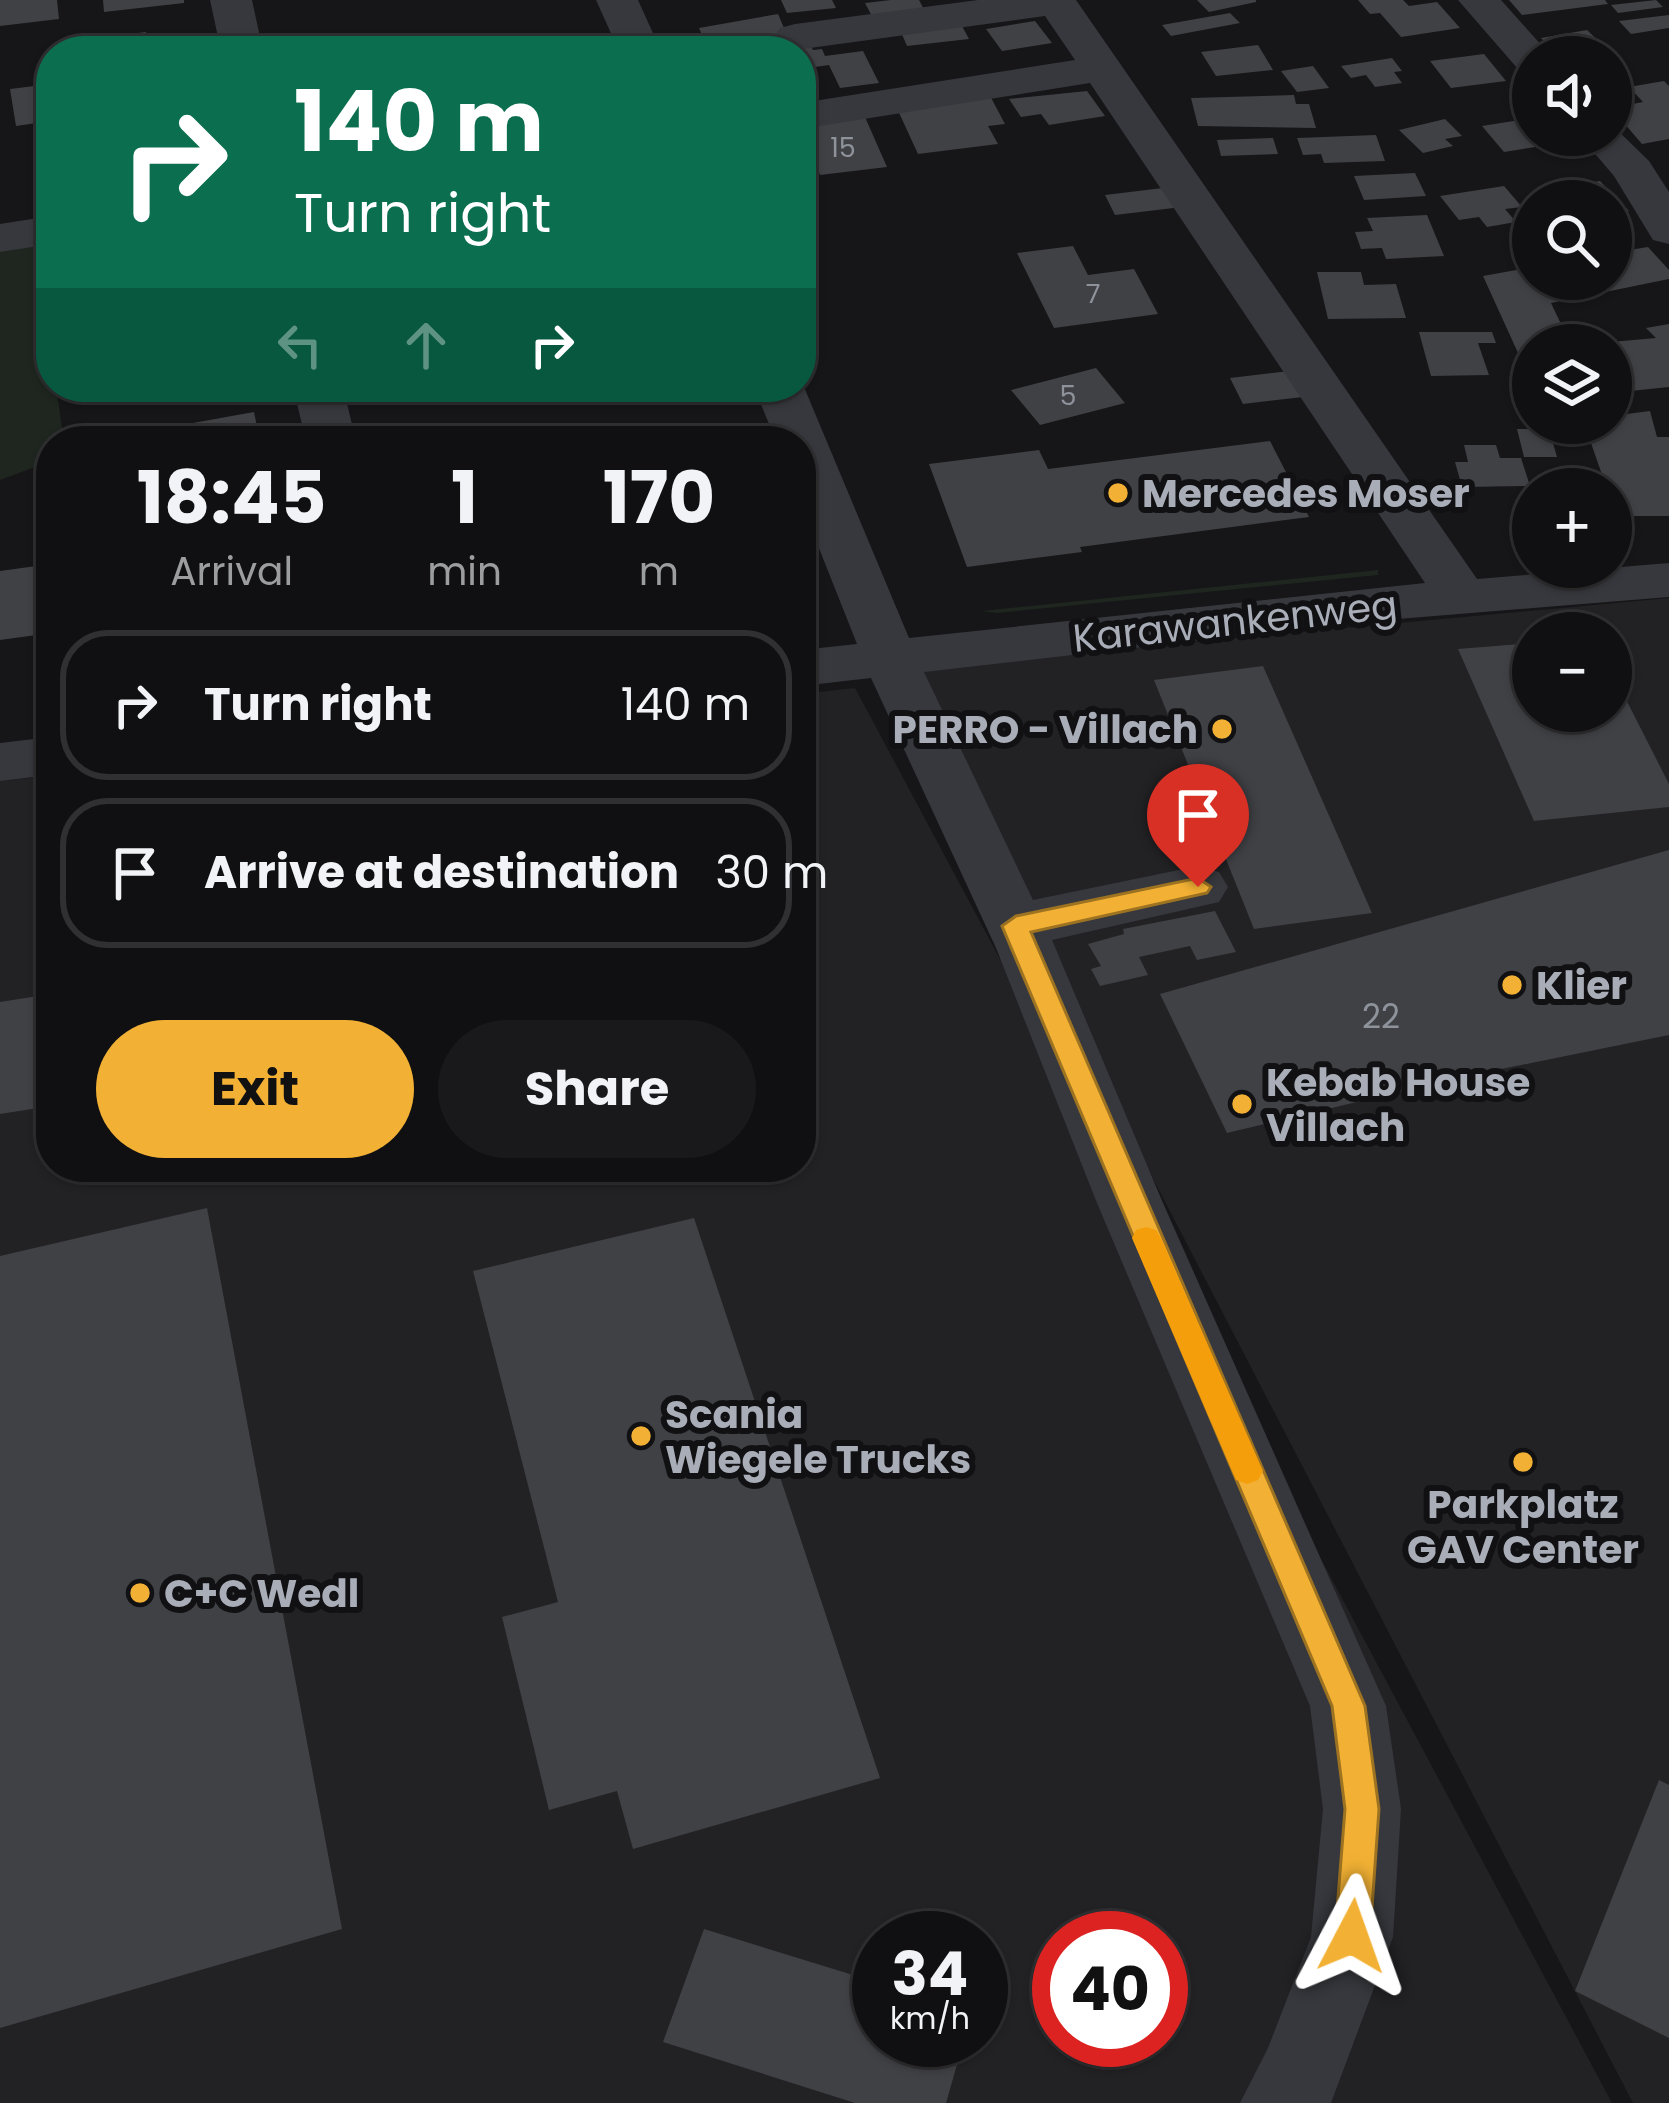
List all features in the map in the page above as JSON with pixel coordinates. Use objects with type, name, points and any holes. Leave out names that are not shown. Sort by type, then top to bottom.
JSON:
[{"type":"street","points":[[231,0],[239,36]]},
{"type":"street","points":[[617,0],[633,36]]},
{"type":"street","points":[[1479,0],[1512,37]]},
{"type":"street","points":[[802,36],[1055,1],[1462,597]]},
{"type":"street","points":[[816,114],[1101,69]]},
{"type":"street","points":[[1620,156],[1669,230]]},
{"type":"street","points":[[0,238],[36,232]]},
{"type":"street","points":[[816,491],[908,701],[1016,926],[1348,1706],[1362,1809],[1352,1936],[1300,2075],[1282,2103]]},
{"type":"street","name":"Karawankenweg","points":[[816,667],[1462,597],[1669,580]]},
{"type":"street","points":[[0,762],[36,757]]},
{"type":"street","points":[[1016,926],[1198,887]]},
{"type":"shaded area","points":[[32,242],[36,402],[58,402],[62,426],[36,426],[36,467],[0,480],[0,247]]},
{"type":"shaded area","points":[[1378,570],[1378,575],[982,611]]},
{"type":"shaded area","points":[[1669,598],[1669,2103],[1633,2103],[889,670],[1512,612],[1512,732],[1632,732],[1632,612],[1517,612]]},
{"type":"shaded area","points":[[855,688],[1612,2103],[0,2103],[0,781],[36,777],[36,1182],[816,1182],[816,692]]},
{"type":"building","points":[[0,0],[57,0],[59,19],[0,26]]},
{"type":"building","points":[[103,0],[184,0],[184,3],[104,12]]},
{"type":"building","points":[[781,0],[832,0],[836,8],[787,13]]},
{"type":"building","points":[[919,0],[926,13],[874,20],[865,3]]},
{"type":"building","points":[[1197,0],[1256,0],[1256,2],[1209,12]]},
{"type":"building","points":[[1358,0],[1403,0],[1409,6],[1437,2],[1460,28],[1401,37],[1380,13],[1370,14]]},
{"type":"building","points":[[1509,0],[1605,0],[1608,4],[1522,15]]},
{"type":"building","points":[[1656,0],[1663,7],[1618,13],[1611,5]]},
{"type":"building","points":[[1230,13],[1240,23],[1171,36],[1162,25]]},
{"type":"building","points":[[778,14],[787,36],[702,36],[699,28]]},
{"type":"building","points":[[1669,15],[1669,28],[1631,34],[1619,21]]},
{"type":"building","points":[[1035,21],[1052,43],[1002,51],[986,29]]},
{"type":"building","points":[[962,26],[969,39],[907,46],[901,32]]},
{"type":"building","points":[[1587,30],[1593,36],[1552,36]]},
{"type":"building","points":[[1258,45],[1273,70],[1216,76],[1201,52]]},
{"type":"building","points":[[822,49],[825,56],[863,51],[879,83],[840,88],[829,65],[816,67],[816,50]]},
{"type":"building","points":[[1484,54],[1506,81],[1451,88],[1430,61]]},
{"type":"building","points":[[1392,58],[1402,71],[1394,72],[1402,83],[1375,87],[1366,75],[1351,78],[1341,66]]},
{"type":"building","points":[[1313,66],[1329,88],[1297,92],[1281,71]]},
{"type":"building","points":[[1664,81],[1669,86],[1669,139],[1642,144],[1632,132],[1632,104],[1643,102],[1632,86]]},
{"type":"building","points":[[36,86],[36,123],[16,126],[10,89]]},
{"type":"building","points":[[1087,91],[1105,116],[1049,125],[1041,114],[1021,117],[1009,99]]},
{"type":"building","points":[[988,92],[1005,124],[988,126],[998,144],[918,154],[895,104]]},
{"type":"building","points":[[1294,95],[1296,104],[1309,104],[1316,128],[1198,126],[1191,98]]},
{"type":"building","points":[[865,117],[887,167],[820,175],[816,122]]},
{"type":"building","points":[[1445,119],[1462,136],[1445,139],[1453,146],[1423,153],[1399,130]]},
{"type":"building","points":[[1512,121],[1512,151],[1504,152],[1482,126]]},
{"type":"building","points":[[1376,135],[1385,161],[1324,163],[1321,154],[1303,155],[1297,138]]},
{"type":"building","points":[[1273,138],[1278,154],[1221,156],[1217,140]]},
{"type":"building","points":[[1415,173],[1426,196],[1364,200],[1354,176]]},
{"type":"building","points":[[1504,186],[1512,195],[1512,208],[1505,209],[1512,223],[1487,227],[1479,217],[1459,220],[1440,196]]},
{"type":"building","points":[[1171,187],[1182,207],[1115,215],[1105,195]]},
{"type":"building","points":[[1427,215],[1444,256],[1386,259],[1382,248],[1361,249],[1355,232],[1373,231],[1367,218]]},
{"type":"building","points":[[1073,246],[1088,275],[1134,269],[1158,314],[1054,328],[1017,253]]},
{"type":"building","points":[[1648,247],[1669,270],[1669,279],[1632,287],[1632,250]]},
{"type":"building","points":[[1512,271],[1512,300],[1566,300],[1551,303],[1561,324],[1512,324],[1512,340],[1483,276]]},
{"type":"building","points":[[1317,272],[1361,272],[1364,285],[1396,284],[1406,318],[1328,319]]},
{"type":"building","points":[[1669,324],[1669,387],[1632,391],[1632,340],[1656,338],[1646,328]]},
{"type":"building","points":[[1419,332],[1492,332],[1496,343],[1478,343],[1489,375],[1431,376]]},
{"type":"building","points":[[1096,368],[1125,403],[1040,425],[1011,390]]},
{"type":"building","points":[[1290,371],[1303,397],[1243,404],[1230,378]]},
{"type":"building","points":[[1650,411],[1657,437],[1669,437],[1669,516],[1632,516],[1632,468],[1600,468],[1591,444],[1632,444],[1632,413]]},
{"type":"building","points":[[254,412],[257,426],[194,426]]},
{"type":"building","name":"Mercedes Moser","points":[[1270,441],[1309,517],[967,567],[929,464],[1039,450],[1048,469]]},
{"type":"building","points":[[1521,444],[1553,444],[1557,457],[1524,457]]},
{"type":"building","points":[[1464,445],[1496,445],[1500,458],[1521,458],[1524,468],[1512,468],[1512,486],[1462,487],[1455,462],[1468,462]]},
{"type":"building","points":[[36,566],[36,635],[0,640],[0,571]]},
{"type":"building","points":[[1512,645],[1512,732],[1632,732],[1632,711],[1669,784],[1669,807],[1534,821],[1458,649]]},
{"type":"building","points":[[1263,666],[1372,913],[1254,929],[1154,680]]},
{"type":"building","points":[[1669,850],[1669,1035],[1457,1078],[1227,1133],[1160,994]]},
{"type":"building","points":[[1215,911],[1236,952],[1197,960],[1190,946],[1139,957],[1148,975],[1100,986],[1091,969],[1101,966],[1088,944],[1124,934],[1123,929]]},
{"type":"building","points":[[36,996],[36,1108],[0,1114],[0,1002]]},
{"type":"building","name":"C+C Wedl","points":[[207,1208],[342,1929],[0,2028],[0,1256]]},
{"type":"building","name":"Scania Wiegele Trucks","points":[[694,1218],[880,1778],[633,1849],[617,1791],[549,1810],[502,1617],[558,1602],[473,1271]]},
{"type":"building","points":[[1659,1780],[1669,1785],[1669,2038],[1575,1991]]},
{"type":"building","points":[[704,1929],[852,1975],[852,2067],[956,2067],[946,2103],[855,2103],[663,2042]]},
{"type":"slow traffic","points":[[1146,1238],[1247,1471]]},
{"type":"place","name":"Mercedes Moser","points":[[1118,493]]},
{"type":"place","name":"PERRO - Villach","points":[[1222,729]]},
{"type":"place","name":"Klier","points":[[1512,985]]},
{"type":"place","name":"Kebab House Villach","points":[[1242,1104]]},
{"type":"place","name":"Scania Wiegele Trucks","points":[[641,1436]]},
{"type":"place","name":"Parkplatz GAV Center","points":[[1523,1462]]},
{"type":"place","name":"C+C Wedl","points":[[140,1593]]},
{"type":"route","points":[[1198,887],[1016,926],[1348,1706],[1362,1809],[1352,1936]]}]
